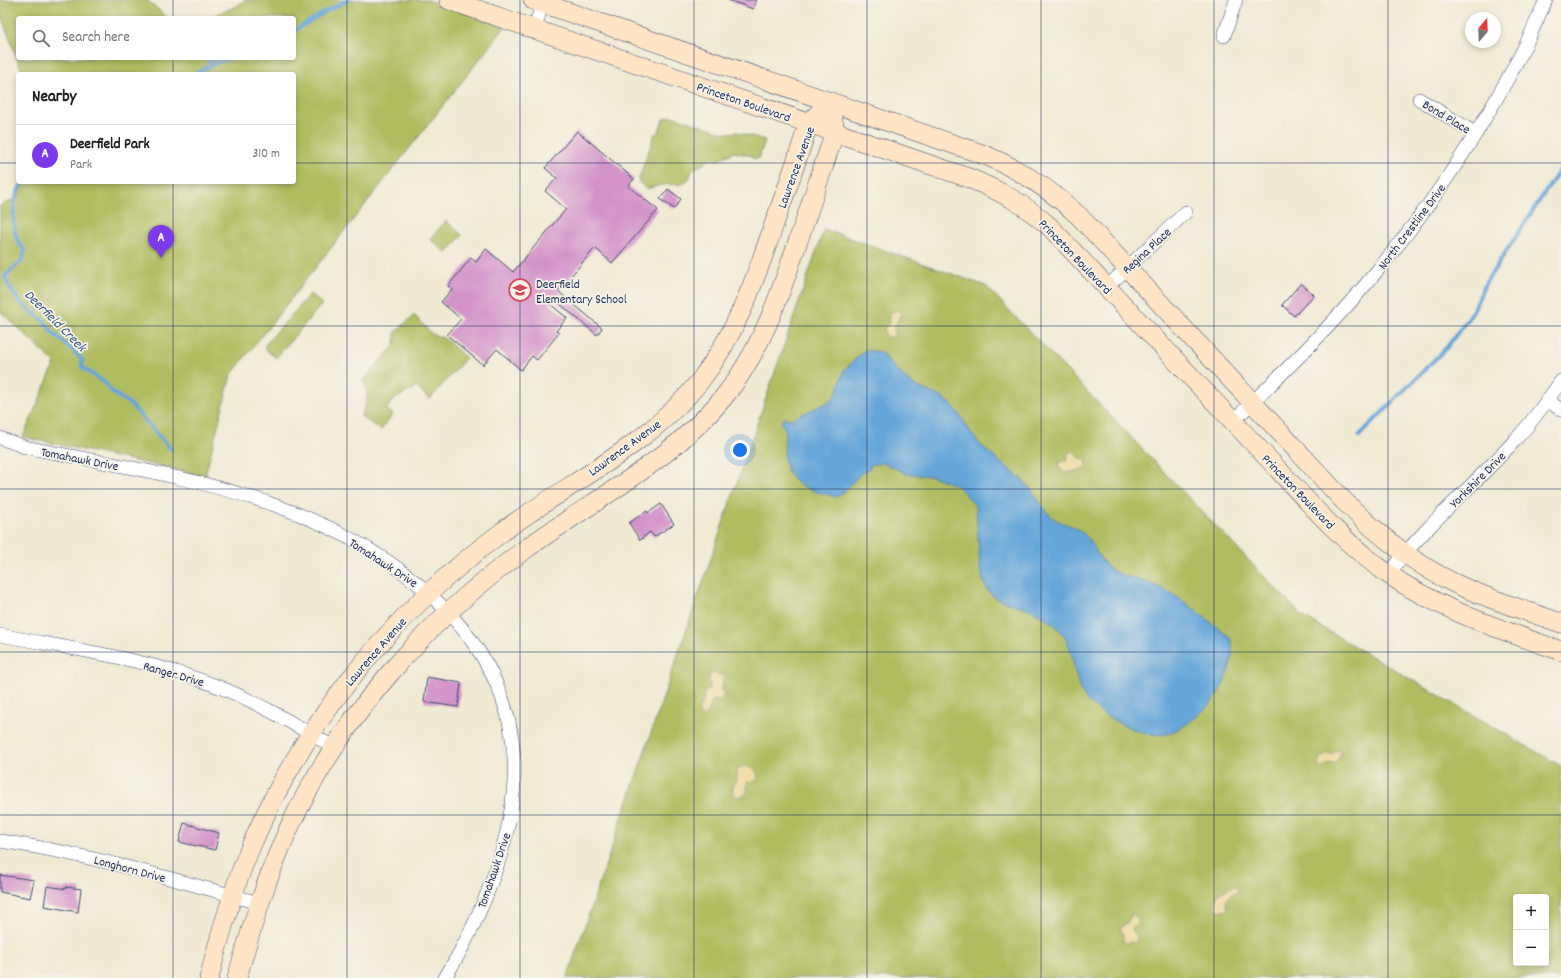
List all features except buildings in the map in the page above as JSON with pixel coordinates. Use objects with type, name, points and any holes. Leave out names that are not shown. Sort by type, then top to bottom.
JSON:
[{"type":"street","name":"Princeton Boulevard","points":[[449,0],[969,178],[1000,191],[1020,203],[1050,227],[1335,529],[1360,553],[1388,574],[1431,600],[1455,612],[1482,623],[1561,650]]},
{"type":"street","points":[[1224,36],[1236,0]]},
{"type":"street","name":"North Crestline Drive","points":[[1233,421],[1306,351],[1377,272],[1412,227],[1452,170],[1499,95],[1523,51],[1546,0]]},
{"type":"street","name":"Princeton Boulevard","points":[[539,1],[985,155],[1007,164],[1025,174],[1064,202],[1354,510],[1388,540],[1445,578],[1472,591],[1561,623]]},
{"type":"street","points":[[535,29],[539,1]]},
{"type":"street","name":"Bond Place","points":[[1419,99],[1475,133]]},
{"type":"street","name":"Lawrence Avenue","points":[[209,978],[232,896],[250,849],[275,796],[322,716],[347,682],[412,608],[429,592],[504,530],[634,443],[680,404],[698,383],[731,335],[742,313],[756,279],[809,123],[831,102]]},
{"type":"street","name":"Lawrence Avenue","points":[[237,978],[259,904],[290,826],[310,788],[335,748],[360,710],[386,677],[416,644],[492,574],[520,552],[661,457],[680,441],[723,398],[737,379],[765,330],[778,303],[835,132],[831,102]]},
{"type":"street","name":"Regina Place","points":[[1107,287],[1186,212]]},
{"type":"street","name":"Yorkshire Drive","points":[[1388,574],[1405,552],[1516,439],[1561,381]]},
{"type":"street","points":[[1547,400],[1561,410]]},
{"type":"street","name":"Tomahawk Drive","points":[[0,438],[26,447],[166,475],[227,489],[280,507],[344,536],[377,554],[401,570],[429,592],[466,633],[480,652],[499,692],[506,711],[512,734],[514,785],[504,844],[497,867],[471,928],[456,960],[445,978]]},
{"type":"street","name":"Ranger Drive","points":[[0,635],[136,662],[218,686],[248,700],[335,748]]},
{"type":"street","name":"Longhorn Drive","points":[[0,841],[85,856],[130,867],[259,904]]},
{"type":"green space","points":[[0,0],[147,0],[166,16],[16,16],[16,55],[0,13]]},
{"type":"green space","points":[[245,0],[428,0],[505,27],[231,375],[205,476],[23,437],[55,363],[0,311],[0,206],[17,198],[23,184],[296,184],[296,72],[22,72],[18,60],[296,60],[296,16],[212,16],[237,6]]},
{"type":"green space","points":[[672,116],[725,133],[737,132],[765,140],[759,158],[757,159],[753,158],[752,156],[734,152],[718,160],[709,159],[702,165],[696,167],[692,171],[689,179],[682,184],[661,185],[646,189],[638,181],[655,133],[658,134],[663,119]]},
{"type":"green space","points":[[446,221],[462,235],[447,253],[430,239]]},
{"type":"green space","points":[[824,229],[986,286],[1302,616],[1561,766],[1561,978],[567,978]]},
{"type":"green space","points":[[310,294],[322,304],[276,358],[265,349],[265,345]]},
{"type":"green space","points":[[414,315],[432,334],[445,339],[466,358],[430,399],[416,387],[393,400],[386,409],[393,414],[381,430],[361,416],[367,398],[363,380],[395,345],[395,333]]},
{"type":"sand","points":[[897,310],[901,313],[894,328],[895,334],[890,338],[885,335],[884,329],[889,324],[889,313]]},
{"type":"sand","points":[[1071,451],[1078,457],[1086,459],[1087,466],[1079,470],[1065,473],[1059,468],[1058,465],[1061,461],[1067,461],[1068,453]]},
{"type":"sand","points":[[713,673],[723,677],[722,689],[724,696],[720,700],[712,701],[708,714],[703,717],[699,713],[699,707],[702,704],[704,694],[710,688],[709,676]]},
{"type":"sand","points":[[1338,750],[1341,752],[1336,763],[1328,764],[1323,768],[1320,768],[1318,765],[1320,757],[1323,757],[1327,753],[1332,754]]},
{"type":"sand","points":[[743,766],[754,769],[757,772],[758,778],[756,781],[747,782],[747,792],[743,796],[737,797],[733,793],[732,789],[737,780],[737,770]]},
{"type":"sand","points":[[1233,886],[1238,889],[1238,892],[1230,895],[1226,901],[1228,907],[1226,911],[1219,911],[1215,905],[1218,894]]},
{"type":"sand","points":[[1132,914],[1138,918],[1138,923],[1133,927],[1132,931],[1137,937],[1137,940],[1135,942],[1126,943],[1123,941],[1123,934],[1120,928],[1127,923]]},
{"type":"water","points":[[865,350],[881,352],[912,384],[938,395],[949,402],[958,412],[980,444],[1029,487],[1051,516],[1056,520],[1076,528],[1084,534],[1109,568],[1120,574],[1151,584],[1179,598],[1230,638],[1233,653],[1231,662],[1221,689],[1207,708],[1178,729],[1167,734],[1157,735],[1145,733],[1120,723],[1107,716],[1087,700],[1080,690],[1070,648],[1063,634],[1052,623],[1039,614],[1024,607],[1000,600],[987,590],[980,568],[976,508],[958,486],[932,476],[907,474],[884,463],[870,465],[870,468],[861,474],[842,494],[837,497],[809,489],[799,484],[792,478],[787,470],[785,460],[784,447],[786,430],[781,423],[784,418],[792,419],[831,401],[837,393],[844,370]]},
{"type":"waterway","name":"Deerfield Creek","points":[[296,30],[328,10],[349,0]]},
{"type":"waterway","points":[[208,60],[214,64]]},
{"type":"waterway","name":"Deerfield Creek","points":[[198,72],[225,60]]},
{"type":"waterway","points":[[1359,436],[1447,347],[1472,313],[1486,282],[1561,168]]},
{"type":"waterway","name":"Deerfield Creek","points":[[22,184],[15,203],[14,227],[18,241],[25,251],[22,261],[5,276],[8,285],[20,302],[45,322],[52,332],[82,359],[82,367],[105,383],[113,393],[130,404],[171,449]]},
{"type":"place","name":"Deerfield Park","points":[[161,258]]},
{"type":"place","name":"Deerfield Elementary School","points":[[520,290]]}]
